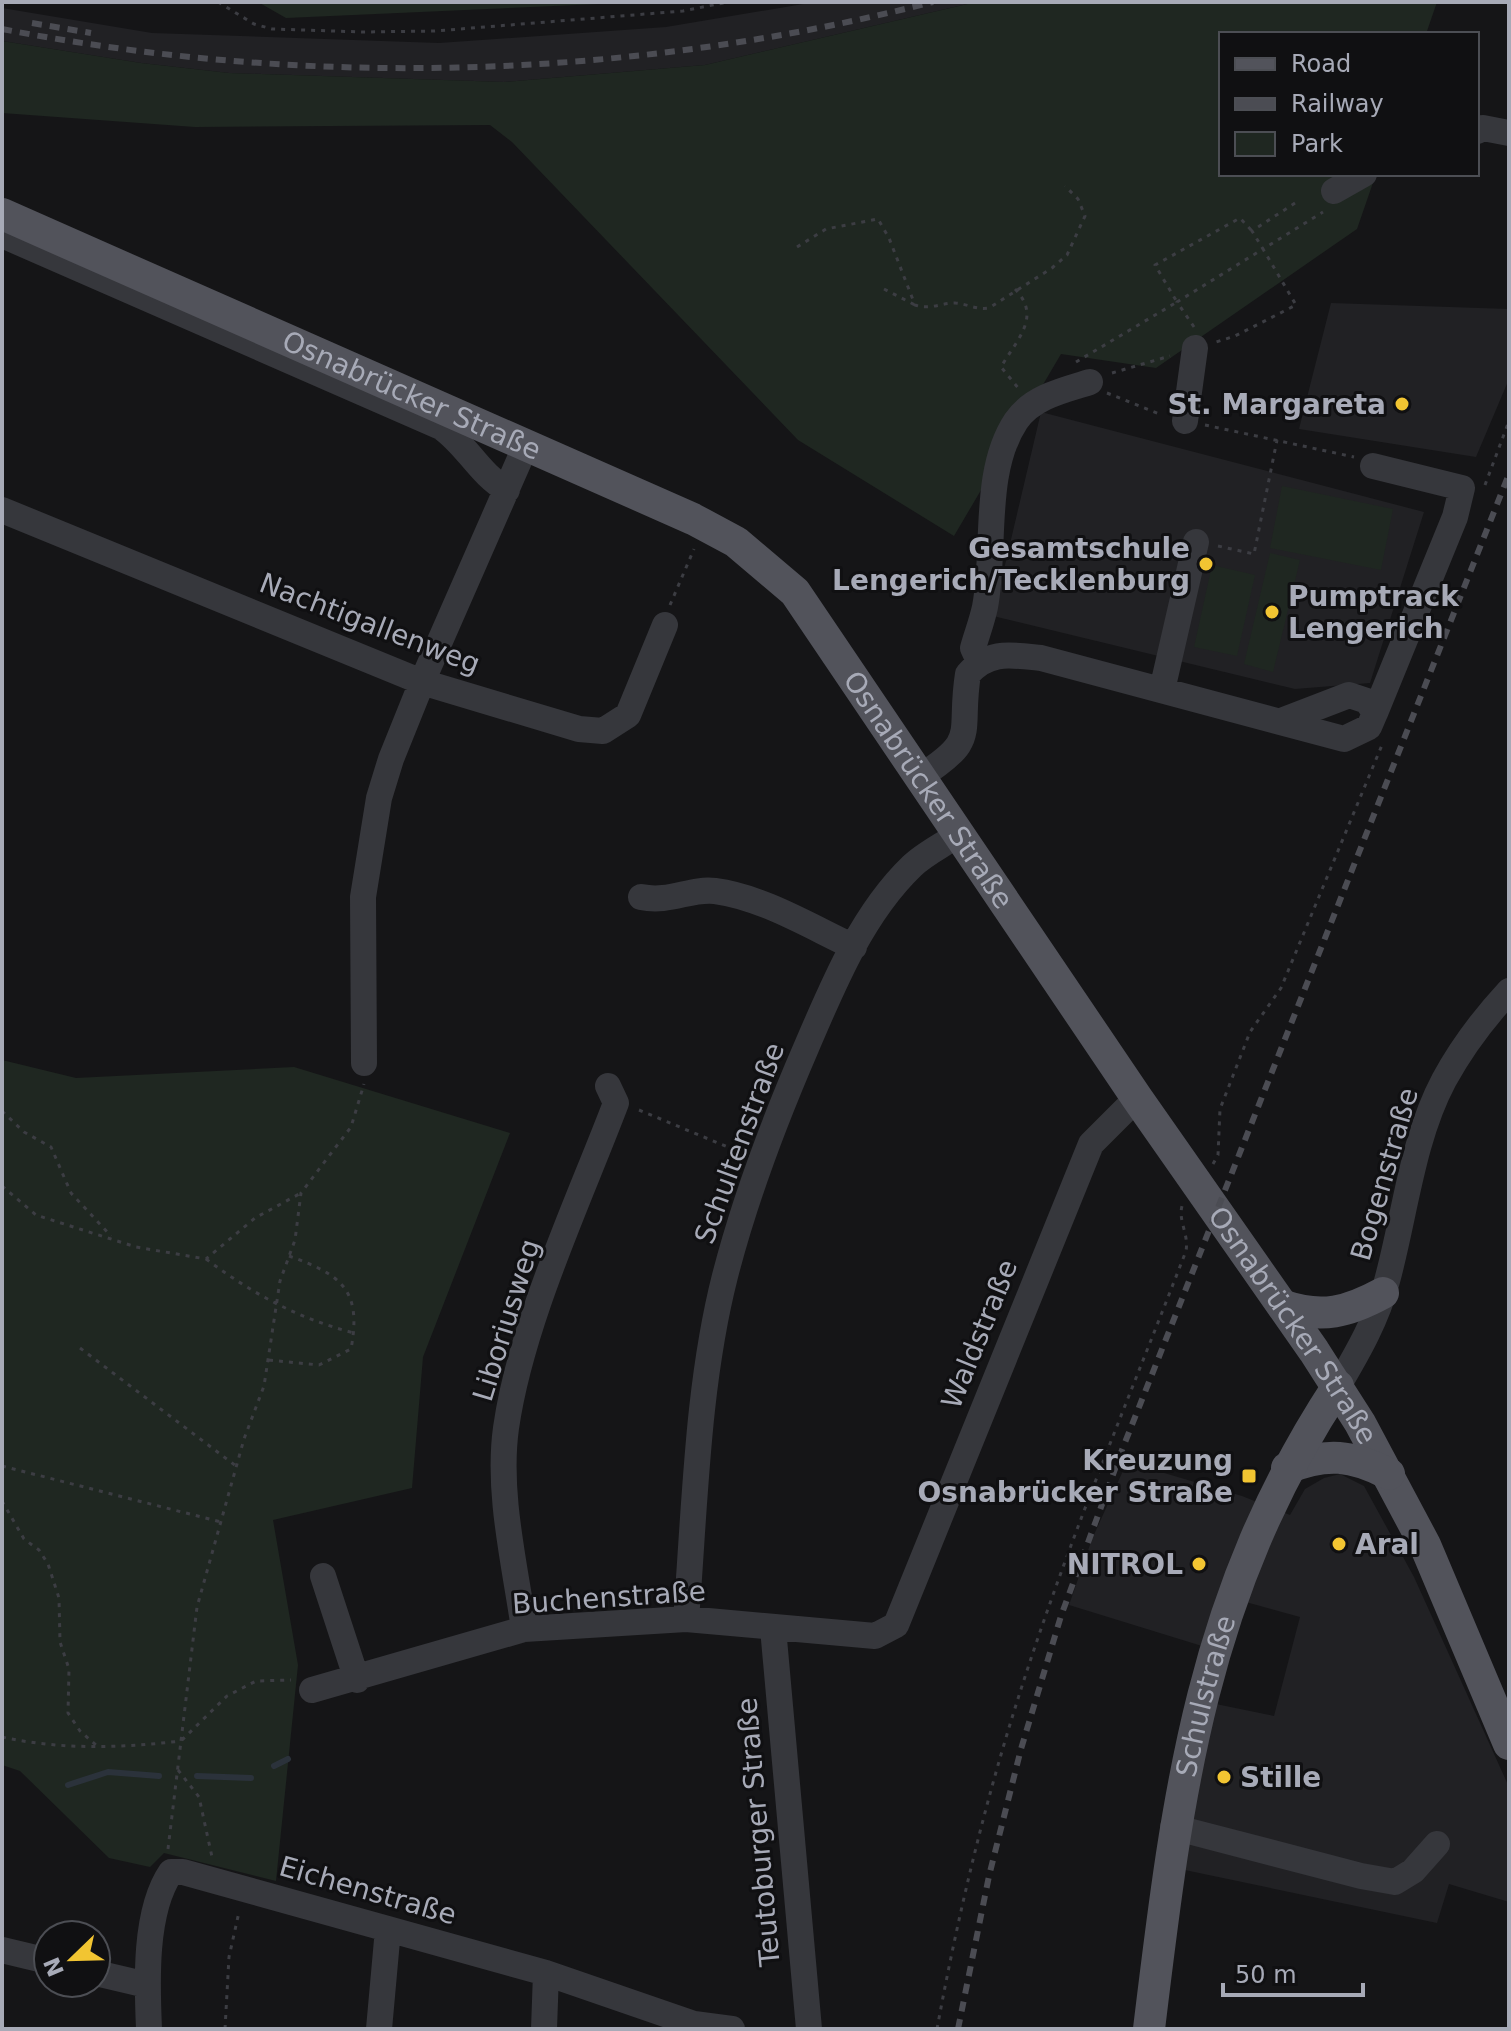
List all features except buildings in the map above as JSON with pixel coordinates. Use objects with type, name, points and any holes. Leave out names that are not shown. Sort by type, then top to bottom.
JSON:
[{"type":"main road","name":"Osnabrücker Straße","points":[[2,214],[693,519],[763,562],[795,592],[826,634],[918,778],[1338,1386],[1389,1474],[1449,1599],[1509,1744]]},
{"type":"main road","points":[[1284,1306],[1312,1314],[1337,1314],[1383,1293]]},
{"type":"main road","name":"Schulstraße","points":[[1149,2029],[1173,1827],[1190,1739],[1224,1620],[1256,1532],[1287,1468],[1338,1386]]},
{"type":"main road","points":[[1287,1468],[1329,1455],[1364,1461],[1389,1474]]},
{"type":"street","points":[[1480,130],[1509,133]]},
{"type":"street","points":[[1334,191],[1360,176]]},
{"type":"street","name":"Osnabrücker Straße","points":[[2,235],[441,427],[458,439],[486,476],[507,490]]},
{"type":"street","points":[[1185,421],[1200,346]]},
{"type":"street","points":[[979,661],[973,648],[985,605],[990,526],[1002,452],[1016,420],[1040,399],[1082,373]]},
{"type":"street","points":[[364,1063],[365,871],[391,759],[526,445]]},
{"type":"street","points":[[918,778],[958,749],[966,732],[968,674],[979,661],[998,654],[1041,658],[1284,720],[1344,739],[1369,727],[1455,517],[1462,488],[1373,466]]},
{"type":"street","name":"Nachtigallenweg","points":[[2,510],[422,682],[579,729],[603,731],[628,715],[665,625]]},
{"type":"street","points":[[1162,690],[1196,542]]},
{"type":"street","points":[[1284,720],[1349,695],[1367,701],[1375,713]]},
{"type":"street","name":"Schultenstraße","points":[[686,1619],[712,1354],[725,1278],[760,1161],[821,1013],[854,947],[890,891],[914,864],[957,835]]},
{"type":"street","points":[[641,897],[659,901],[712,890],[744,899],[854,947]]},
{"type":"street","name":"Bogenstraße","points":[[1338,1386],[1362,1346],[1383,1293],[1428,1119],[1444,1081],[1483,1018],[1509,991]]},
{"type":"street","name":"Liboriusweg","points":[[524,1629],[507,1499],[506,1429],[533,1318],[612,1095]]},
{"type":"street","name":"Waldstraße","points":[[773,1628],[875,1636],[896,1625],[1091,1144],[1137,1098]]},
{"type":"street","points":[[323,1576],[357,1680]]},
{"type":"street","name":"Buchenstraße","points":[[312,1690],[357,1680],[524,1629],[686,1619],[773,1628]]},
{"type":"street","name":"Teutoburger Straße","points":[[773,1628],[809,2029]]},
{"type":"street","points":[[1173,1827],[1395,1882],[1413,1871],[1437,1844]]},
{"type":"street","points":[[149,2029],[147,1985],[150,1943],[163,1884],[171,1872]]},
{"type":"street","name":"Eichenstraße","points":[[171,1872],[214,1880],[546,1973],[694,2026],[732,2029]]},
{"type":"street","points":[[379,2029],[388,1929]]},
{"type":"street","points":[[2,1950],[32,1957]]},
{"type":"street","points":[[544,2029],[546,1973]]},
{"type":"street","points":[[112,1977],[147,1985]]},
{"type":"path","points":[[218,2],[254,24],[272,29],[393,32],[683,11],[728,2]]},
{"type":"path","points":[[884,289],[915,305],[933,308],[954,303],[978,310],[989,308],[1067,255],[1085,216],[1078,199],[1065,186]]},
{"type":"path","points":[[1082,373],[1177,302],[1324,212],[1334,191]]},
{"type":"path","points":[[1252,231],[1295,203]]},
{"type":"path","points":[[1082,373],[1200,346],[1235,336],[1296,305],[1252,231],[1240,218],[1155,265],[1200,346]]},
{"type":"path","points":[[797,247],[826,229],[878,219],[895,249],[915,305]]},
{"type":"path","points":[[1015,289],[1027,301],[1029,314],[1001,367],[1015,387],[1040,399]]},
{"type":"path","points":[[1082,373],[1118,401],[1185,421],[1359,458],[1373,466]]},
{"type":"path","points":[[1222,547],[1254,554],[1277,440]]},
{"type":"path","points":[[665,625],[697,542]]},
{"type":"path","points":[[937,2029],[975,1855],[1016,1705],[1074,1542],[1186,1251],[1188,1237],[1180,1209],[1218,1155],[1220,1109],[1250,1032],[1281,988],[1377,756]]},
{"type":"path","points":[[206,1259],[255,1218],[301,1193],[351,1127],[365,1087],[364,1063]]},
{"type":"path","points":[[612,1095],[760,1161]]},
{"type":"path","points":[[2,1111],[24,1132],[51,1147],[71,1193],[114,1239]]},
{"type":"path","points":[[2,1186],[36,1215],[136,1247],[206,1259],[276,1305],[309,1321],[354,1333]]},
{"type":"path","points":[[171,1872],[167,1857],[197,1607],[236,1466],[264,1386],[276,1305],[295,1240],[301,1193]]},
{"type":"path","points":[[268,1360],[319,1365],[351,1349],[357,1317],[345,1287],[319,1267],[289,1256]]},
{"type":"path","points":[[80,1348],[236,1466]]},
{"type":"path","points":[[2,1466],[221,1522]]},
{"type":"path","points":[[2,1501],[24,1539],[39,1550],[48,1564],[59,1598],[60,1642],[69,1669],[68,1713],[97,1746]]},
{"type":"path","points":[[2,1737],[32,1744],[97,1746],[181,1741],[227,1696],[256,1681],[296,1680],[312,1690]]},
{"type":"path","points":[[178,1770],[199,1797],[206,1817],[214,1880]]},
{"type":"path","points":[[225,2029],[229,1957],[245,1889]]},
{"type":"shaded area","points":[[815,2],[976,2],[705,65],[504,82],[229,73],[2,41],[2,8],[152,33],[439,43],[666,27]]},
{"type":"shaded area","name":"St. Margareta","points":[[1331,303],[1509,309],[1509,379],[1476,457],[1299,429]]},
{"type":"shaded area","name":"Gesamtschule Lengerich/Tecklenburg","points":[[1041,412],[1424,512],[1370,683],[1295,689],[993,616]]},
{"type":"shaded area","points":[[1127,1462],[1242,1496],[1290,1515],[1305,1489],[1324,1478],[1340,1474],[1364,1486],[1414,1577],[1509,1787],[1509,1902],[1449,1884],[1437,1923],[1180,1869],[1211,1703],[1274,1716],[1300,1617],[1242,1601],[1202,1646],[1069,1605],[1092,1539]]},
{"type":"green space","points":[[258,2],[645,2],[286,18]]},
{"type":"green space","points":[[976,2],[1437,2],[1427,32],[1219,32],[1219,176],[1375,176],[1357,229],[1156,368],[1061,354],[954,536],[798,440],[512,142],[490,125],[195,127],[2,113],[2,41],[229,73],[504,82],[705,65]]},
{"type":"green space","points":[[1282,486],[1393,509],[1381,570],[1270,548]]},
{"type":"green space","name":"Pumptrack Lengerich","points":[[1270,553],[1300,560],[1273,672],[1244,664]]},
{"type":"green space","points":[[1212,565],[1255,575],[1237,656],[1194,647]]},
{"type":"green space","points":[[2,1060],[76,1078],[294,1067],[510,1133],[423,1357],[412,1488],[273,1520],[298,1665],[276,1881],[164,1853],[150,1867],[109,1858],[20,1771],[2,1765]]},
{"type":"waterway","points":[[274,1766],[288,1759]]},
{"type":"waterway","points":[[68,1785],[108,1772],[159,1776]]},
{"type":"waterway","points":[[197,1776],[251,1778]]},
{"type":"railway","points":[[2,29],[118,48],[235,61],[352,67],[469,67],[586,61],[703,48],[818,28],[933,2]]},
{"type":"railway","points":[[32,23],[91,33]]},
{"type":"railway","points":[[958,2029],[989,1876],[1021,1749],[1061,1616],[1122,1450],[1509,474]]},
{"type":"place","name":"St. Margareta","points":[[1402,404]]},
{"type":"place","name":"Gesamtschule Lengerich/Tecklenburg","points":[[1206,564]]},
{"type":"place","name":"Pumptrack Lengerich","points":[[1272,612]]},
{"type":"place","name":"Kreuzung Osnabrücker Straße","points":[[1249,1476]]},
{"type":"place","name":"Aral","points":[[1339,1544]]},
{"type":"place","name":"NITROL","points":[[1199,1564]]},
{"type":"place","name":"Stille","points":[[1224,1777]]}]
